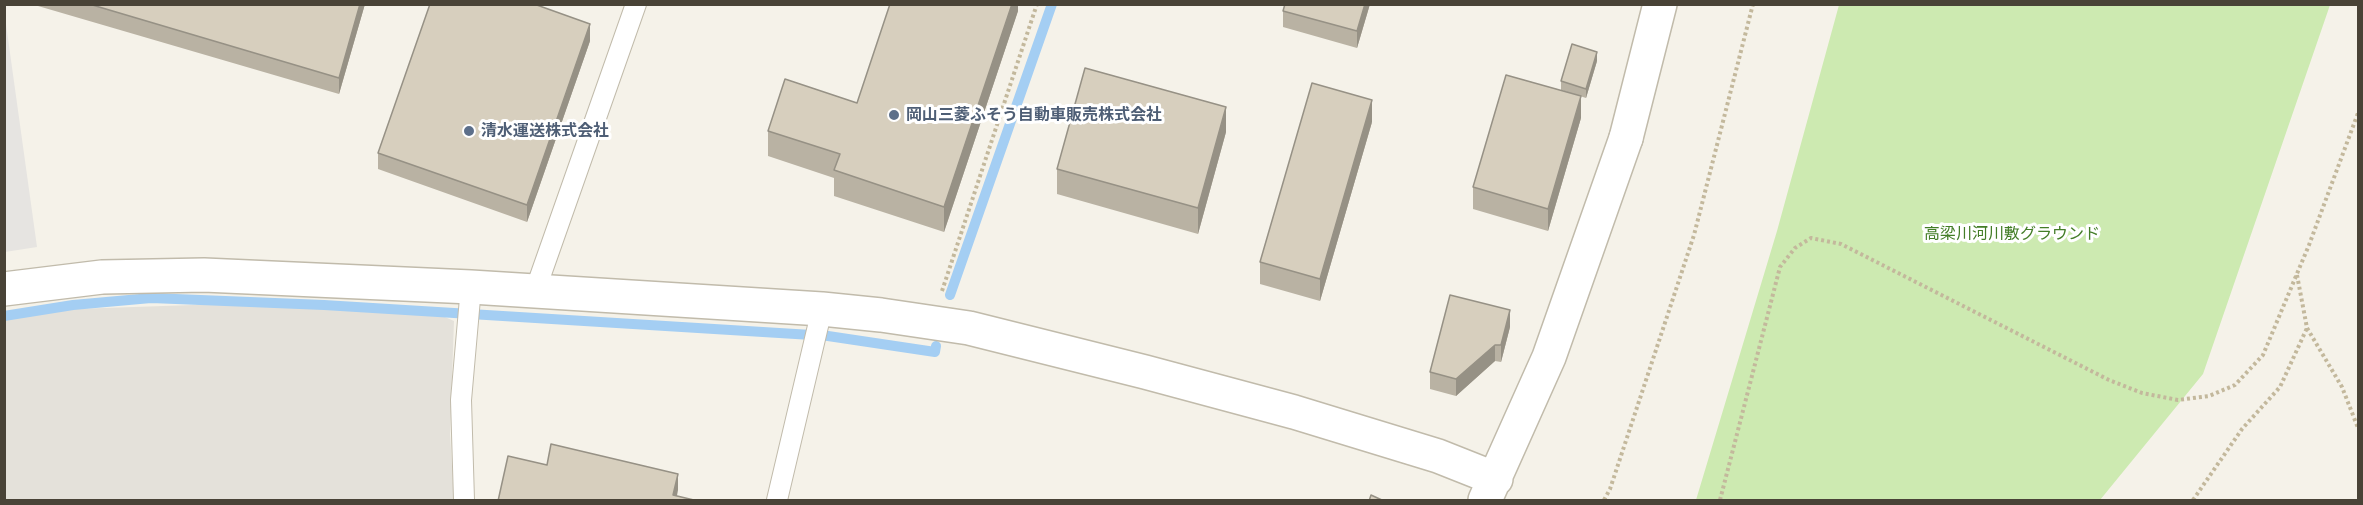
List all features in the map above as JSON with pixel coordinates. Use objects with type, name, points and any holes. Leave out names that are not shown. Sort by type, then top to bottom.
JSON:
[{"type":"street","points":[[4,289],[102,278],[204,275],[470,304],[536,291],[818,326],[932,323],[969,328],[1283,409],[1438,456],[1491,490],[1550,357],[1626,138],[1660,4]]},
{"type":"lane","points":[[536,291],[636,4]]},
{"type":"lane","points":[[464,501],[461,400],[470,304]]},
{"type":"lane","points":[[777,501],[818,326]]},
{"type":"path","points":[[932,323],[1037,4]]},
{"type":"path","points":[[1604,501],[1610,489],[1694,235],[1753,4]]},
{"type":"path","points":[[1720,501],[1780,267],[1795,248],[1811,238],[1841,244],[2109,380],[2142,393],[2178,400],[2209,396],[2235,385],[2263,355],[2297,275],[2358,113]]},
{"type":"path","points":[[2297,275],[2307,328],[2342,387],[2358,428]]},
{"type":"path","points":[[2193,501],[2242,429],[2280,387],[2307,328]]},
{"type":"shaded area","points":[[5,17],[37,247],[4,252]]},
{"type":"shaded area","points":[[223,304],[438,314],[454,321],[450,434],[454,500],[5,500],[5,320],[74,309]]},
{"type":"green space","name":"高梁川河川敷グラウンド","points":[[1839,5],[2330,5],[2203,374],[2100,500],[1696,500],[1777,231]]},
{"type":"building","points":[[89,4],[360,4],[339,78]]},
{"type":"building","points":[[430,4],[534,4],[590,24],[527,205],[378,153]]},
{"type":"building","points":[[890,4],[1012,4],[944,207],[834,170],[840,154],[768,131],[785,79],[857,103]]},
{"type":"building","points":[[1285,4],[1365,4],[1357,31],[1283,11]]},
{"type":"building","points":[[1572,44],[1597,52],[1586,89],[1561,81]]},
{"type":"building","points":[[1085,68],[1226,107],[1198,208],[1057,169]]},
{"type":"building","points":[[1506,75],[1581,96],[1548,209],[1473,187]]},
{"type":"building","points":[[1312,83],[1372,100],[1320,279],[1260,262]]},
{"type":"building","points":[[1450,295],[1510,310],[1501,345],[1495,345],[1456,379],[1430,372]]},
{"type":"building","points":[[551,444],[678,474],[673,495],[698,501],[498,501],[508,456],[547,465]]},
{"type":"building","points":[[1371,495],[1384,501],[1369,501]]},
{"type":"waterway","points":[[950,295],[1052,4]]},
{"type":"waterway","points":[[4,316],[73,305],[151,298],[324,305],[828,336],[935,352],[936,346]]},
{"type":"place","name":"岡山三菱ふそう自動車販売株式会社","points":[[894,115]]},
{"type":"place","name":"清水運送株式会社","points":[[469,131]]}]
